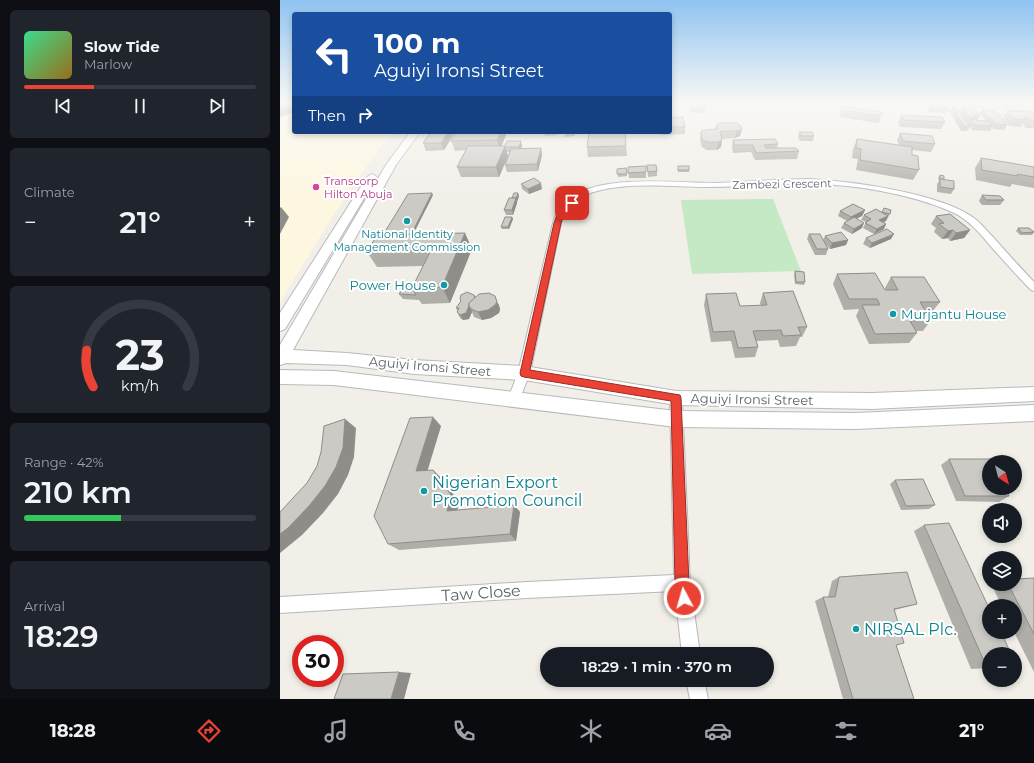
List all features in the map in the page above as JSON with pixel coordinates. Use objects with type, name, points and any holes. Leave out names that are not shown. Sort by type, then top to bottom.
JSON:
[{"type":"main road","points":[[280,324],[380,166],[401,136]]},
{"type":"main road","points":[[281,357],[391,165],[412,136]]},
{"type":"main road","name":"Aguiyi Ironsi Street","points":[[281,357],[347,359],[414,367],[524,373],[676,398],[872,400],[1034,394]]},
{"type":"main road","name":"Aguiyi Ironsi Street","points":[[280,377],[334,378],[496,398],[514,398],[676,419],[855,422],[1034,413]]},
{"type":"street","name":"Zambezi Crescent","points":[[514,398],[524,373],[556,228],[562,210],[581,198],[605,191],[822,182],[878,189],[914,197],[941,205],[972,220],[1034,288]]},
{"type":"street","points":[[676,398],[682,583],[690,647]]},
{"type":"street","name":"Taw Close","points":[[280,605],[527,590],[682,583]]},
{"type":"street","points":[[696,687],[699,699]]},
{"type":"shaded area","name":"Transcorp Hilton Abuja","points":[[280,136],[390,136],[372,158],[333,216],[280,302]]},
{"type":"green space","points":[[773,199],[801,271],[692,274],[681,200]]},
{"type":"building","points":[[428,136],[446,136],[441,143],[423,143]]},
{"type":"building","points":[[455,136],[499,136],[497,140],[451,141]]},
{"type":"building","points":[[589,136],[625,136],[626,146],[587,147]]},
{"type":"building","points":[[701,136],[721,136],[722,140],[718,142],[707,142],[702,140]]},
{"type":"building","points":[[901,136],[932,136],[935,144],[903,141]]},
{"type":"building","points":[[775,139],[778,144],[764,145],[766,148],[796,148],[799,151],[756,153],[753,145],[734,145],[733,140]]},
{"type":"building","points":[[857,139],[912,147],[912,155],[918,156],[919,170],[860,160],[861,149],[856,148]]},
{"type":"building","points":[[507,141],[521,141],[519,147],[504,147]]},
{"type":"building","points":[[468,146],[505,146],[496,167],[457,167]]},
{"type":"building","points":[[541,148],[537,164],[505,165],[511,149]]},
{"type":"building","points":[[981,158],[1034,167],[1034,177],[982,170]]},
{"type":"building","points":[[647,165],[656,165],[657,171],[648,172]]},
{"type":"building","points":[[646,166],[646,172],[628,173],[628,167]]},
{"type":"building","points":[[678,166],[689,166],[689,170],[678,170]]},
{"type":"building","points":[[626,168],[627,174],[617,174],[617,169]]},
{"type":"building","points":[[940,175],[944,176],[944,179],[940,179]]},
{"type":"building","points":[[534,178],[541,183],[528,189],[521,184]]},
{"type":"building","points":[[940,179],[954,181],[954,189],[940,187]]},
{"type":"building","name":"National Identity Management Commission","points":[[432,193],[411,235],[383,235],[408,194]]},
{"type":"building","points":[[514,193],[518,193],[516,199],[512,198]]},
{"type":"building","points":[[982,195],[1000,196],[1004,200],[986,200]]},
{"type":"building","points":[[509,198],[516,198],[512,210],[504,210]]},
{"type":"building","points":[[853,204],[865,210],[851,217],[840,211]]},
{"type":"building","points":[[884,208],[891,210],[890,214],[882,212]]},
{"type":"building","points":[[876,209],[888,216],[879,220],[886,224],[877,229],[865,223],[871,219],[864,215]]},
{"type":"building","points":[[950,214],[970,230],[956,233],[953,230],[948,231],[939,224],[944,223],[936,216]]},
{"type":"building","points":[[505,217],[512,217],[508,227],[501,227]]},
{"type":"building","points":[[854,217],[864,223],[854,229],[844,223]]},
{"type":"building","points":[[1018,228],[1029,228],[1034,232],[1022,233]]},
{"type":"building","points":[[887,229],[894,234],[872,243],[866,238]]},
{"type":"building","points":[[841,232],[848,240],[832,243],[825,236]]},
{"type":"building","points":[[465,233],[442,287],[412,288],[431,250],[367,252],[377,235]]},
{"type":"building","points":[[809,234],[820,234],[828,249],[817,249]]},
{"type":"building","points":[[795,271],[804,272],[805,282],[796,282]]},
{"type":"building","name":"Murjantu House","points":[[875,273],[885,290],[898,290],[891,277],[924,277],[940,302],[920,302],[931,320],[910,321],[917,333],[875,334],[862,305],[880,305],[877,299],[849,299],[837,274]]},
{"type":"building","points":[[406,284],[414,284],[412,288],[416,295],[399,294]]},
{"type":"building","points":[[793,291],[807,327],[798,327],[801,335],[783,336],[781,330],[753,331],[758,347],[738,348],[734,331],[713,332],[706,294],[736,293],[740,306],[767,305],[763,293]]},
{"type":"building","points":[[467,292],[474,295],[475,298],[469,303],[466,313],[460,315],[457,312],[459,308],[456,308],[461,301],[461,295]]},
{"type":"building","points":[[489,293],[495,296],[497,302],[495,305],[488,310],[478,312],[471,309],[469,303],[479,294]]},
{"type":"building","name":"Nigerian Export Promotion Council","points":[[433,417],[416,471],[433,470],[451,495],[447,511],[514,505],[510,534],[388,544],[374,516],[410,418]]},
{"type":"building","points":[[345,419],[343,448],[336,467],[325,486],[309,506],[288,528],[280,534],[280,512],[307,483],[317,466],[321,452],[324,426]]},
{"type":"building","points":[[949,459],[982,459],[982,495],[1009,496],[965,496]]},
{"type":"building","points":[[923,479],[935,505],[906,506],[895,480]]},
{"type":"building","points":[[949,523],[985,599],[982,599],[982,639],[1004,639],[1008,647],[982,647],[982,657],[924,525]]},
{"type":"building","name":"NIRSAL Plc.","points":[[907,572],[917,604],[894,609],[904,643],[896,645],[914,699],[853,699],[823,597],[835,597],[839,577]]},
{"type":"building","points":[[1034,578],[1034,634],[1022,611],[1022,599],[1016,599],[1012,591],[1022,591],[1022,579]]},
{"type":"building","points":[[399,672],[391,699],[334,699],[338,687],[344,687],[344,674]]},
{"type":"place","name":"Transcorp Hilton Abuja","points":[[316,187]]},
{"type":"place","name":"National Identity Management Commission","points":[[407,221]]},
{"type":"place","name":"Power House","points":[[444,285]]},
{"type":"place","name":"Murjantu House","points":[[893,314]]},
{"type":"place","name":"Nigerian Export Promotion Council","points":[[424,491]]},
{"type":"place","name":"NIRSAL Plc.","points":[[856,629]]},
{"type":"route","points":[[572,203],[562,210],[557,223],[524,373],[676,398],[682,583],[684,598]]}]
